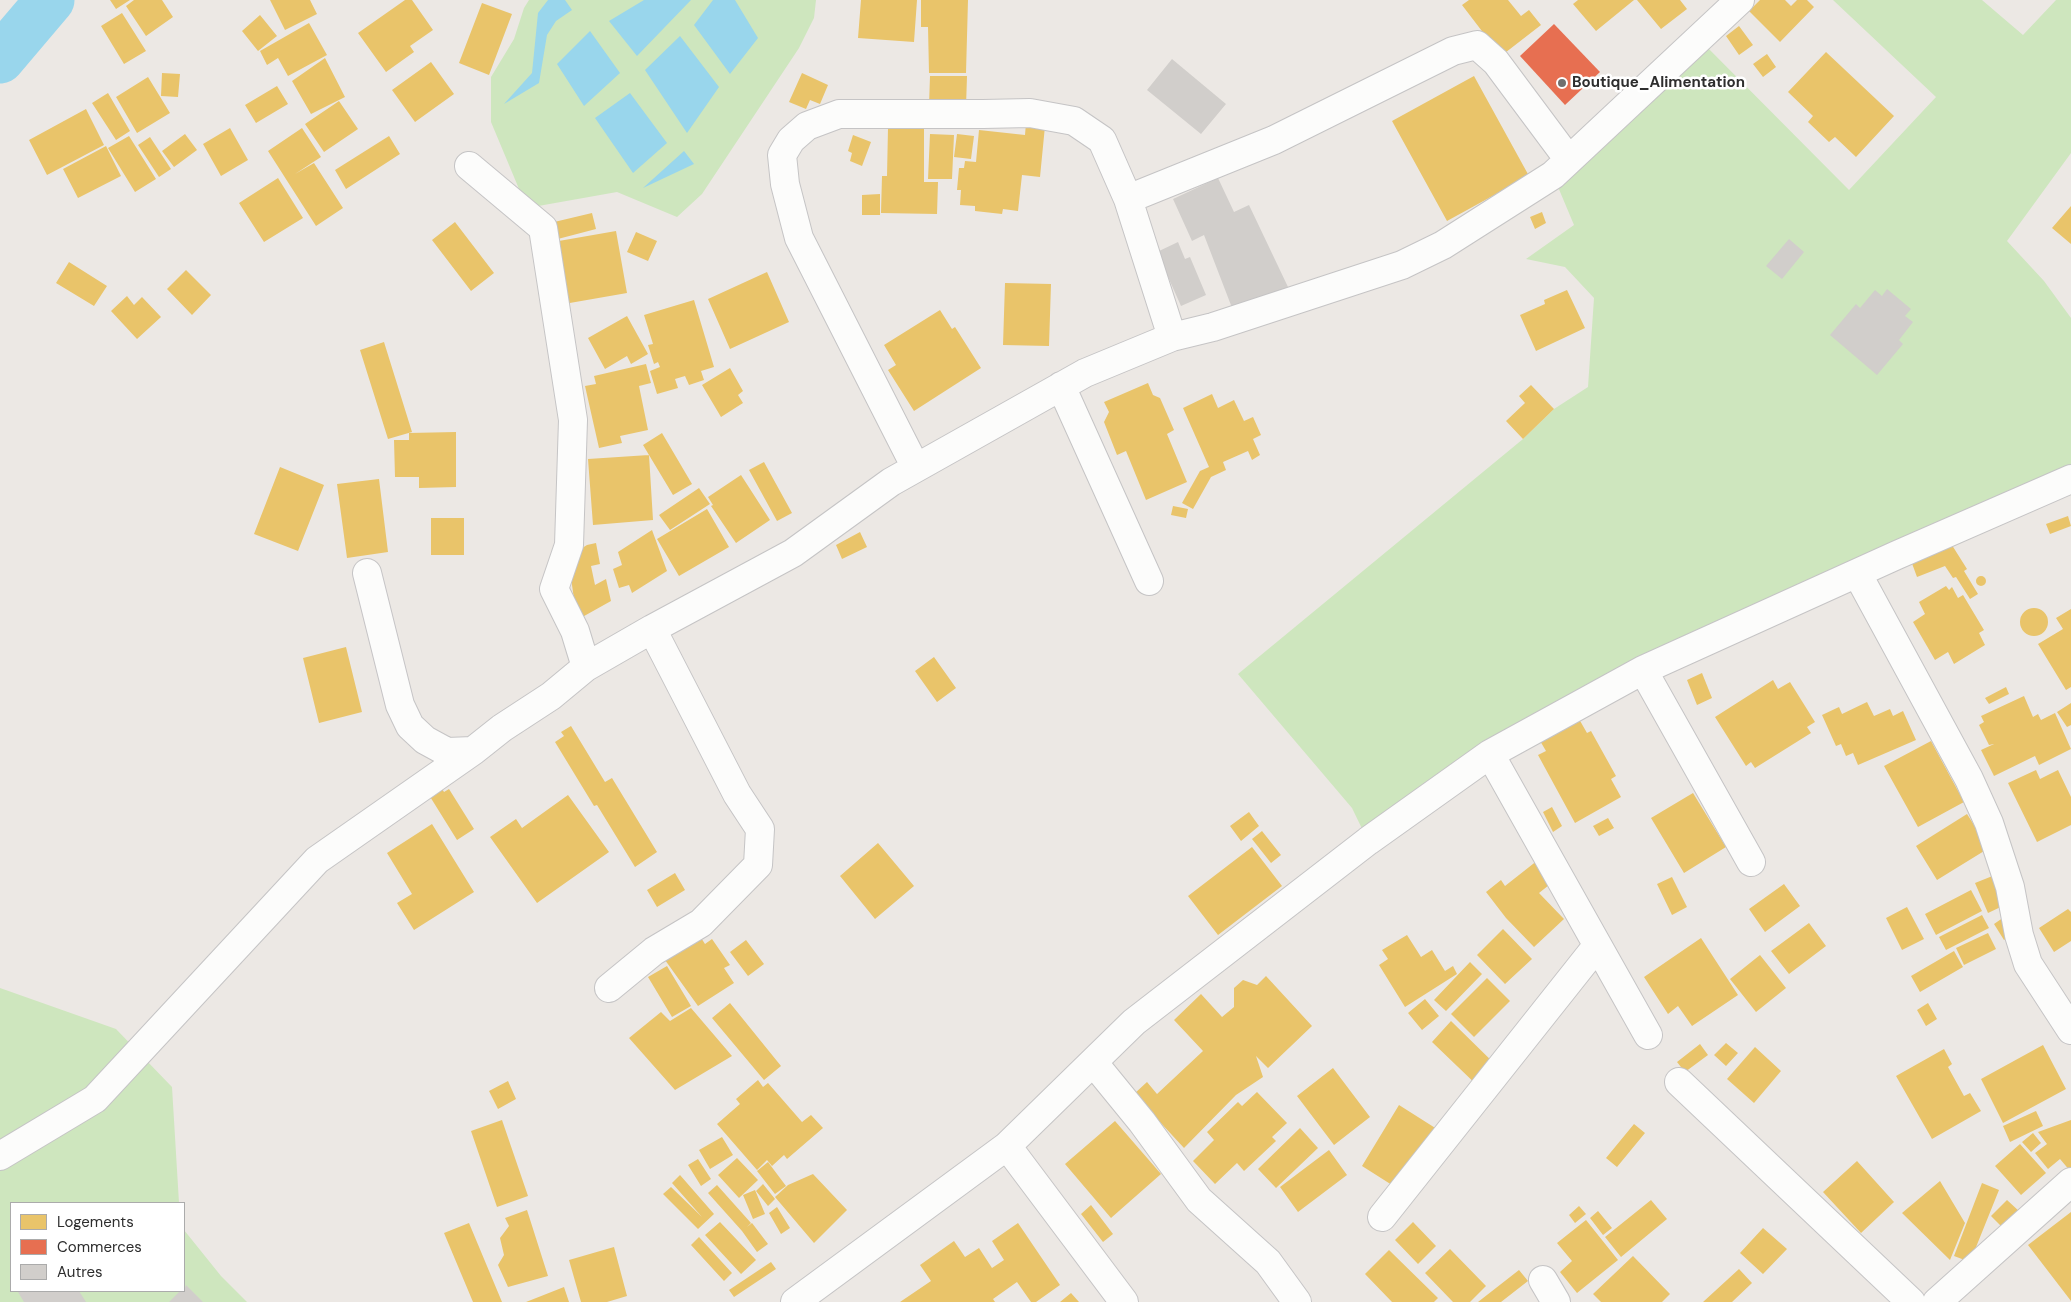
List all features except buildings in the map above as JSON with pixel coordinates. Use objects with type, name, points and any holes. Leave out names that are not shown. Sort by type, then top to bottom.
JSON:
[{"type":"street","points":[[0,1156],[95,1099],[317,860],[473,751],[502,728],[551,696],[586,667],[793,553],[891,482],[1085,373],[1172,337],[1221,325],[1402,265],[1451,240],[1553,175],[1740,0]]},
{"type":"street","points":[[1128,198],[1274,140],[1453,51],[1478,45],[1496,62],[1569,160]]},
{"type":"street","points":[[916,468],[799,238],[785,184],[782,155],[792,140],[806,126],[839,114],[1030,113],[1074,121],[1102,140],[1128,198],[1172,337]]},
{"type":"street","points":[[468,166],[543,228],[573,420],[569,545],[554,589],[575,631],[586,667]]},
{"type":"street","points":[[1061,386],[1149,581]]},
{"type":"street","points":[[794,1302],[1007,1146],[1134,1022],[1368,841],[1490,754],[1643,670],[2071,479]]},
{"type":"street","points":[[367,573],[400,705],[410,726],[425,740],[447,752],[473,751]]},
{"type":"street","points":[[1857,574],[1969,779],[1989,823],[2010,887],[2019,935],[2028,964],[2071,1030]]},
{"type":"street","points":[[609,988],[654,951],[701,924],[758,865],[760,829],[737,794],[652,629]]},
{"type":"street","points":[[1643,670],[1751,862]]},
{"type":"street","points":[[1490,754],[1648,1035]]},
{"type":"street","points":[[1382,1217],[1597,946]]},
{"type":"street","points":[[1093,1062],[1142,1122],[1199,1200],[1268,1262],[1297,1302]]},
{"type":"street","points":[[1679,1082],[1911,1302]]},
{"type":"street","points":[[1007,1146],[1124,1302]]},
{"type":"street","points":[[1937,1302],[2071,1182]]},
{"type":"green space","points":[[529,0],[816,0],[814,18],[799,48],[702,194],[677,217],[617,192],[527,208],[491,122],[491,77],[514,39],[524,8]]},
{"type":"green space","points":[[1833,0],[1982,0],[2023,35],[2056,0],[2071,0],[2071,153],[2007,241],[2044,281],[2071,318],[2071,479],[1643,670],[1368,841],[1352,808],[1238,674],[1523,439],[1554,409],[1588,387],[1594,298],[1565,267],[1526,259],[1574,225],[1553,175],[1699,39],[1849,190],[1936,97]]},
{"type":"green space","points":[[0,988],[116,1029],[172,1087],[179,1202],[10,1202],[10,1292],[185,1292],[185,1231],[221,1276],[247,1302],[0,1302]]},
{"type":"water","points":[[548,0],[565,0],[572,10],[556,21],[547,35],[539,83],[504,104],[532,73],[538,13]]},
{"type":"water","points":[[644,0],[691,0],[637,56],[609,21]]},
{"type":"water","points":[[713,0],[735,0],[758,38],[730,74],[694,25]]},
{"type":"water","points":[[590,31],[620,73],[584,106],[557,64]]},
{"type":"water","points":[[680,36],[719,87],[687,133],[645,70]]},
{"type":"water","points":[[630,93],[667,143],[633,173],[595,118]]},
{"type":"water","points":[[684,151],[694,164],[643,188]]},
{"type":"waterway","points":[[0,59],[50,0]]},
{"type":"place","name":"Boutique_Alimentation","points":[[1562,83]]}]
